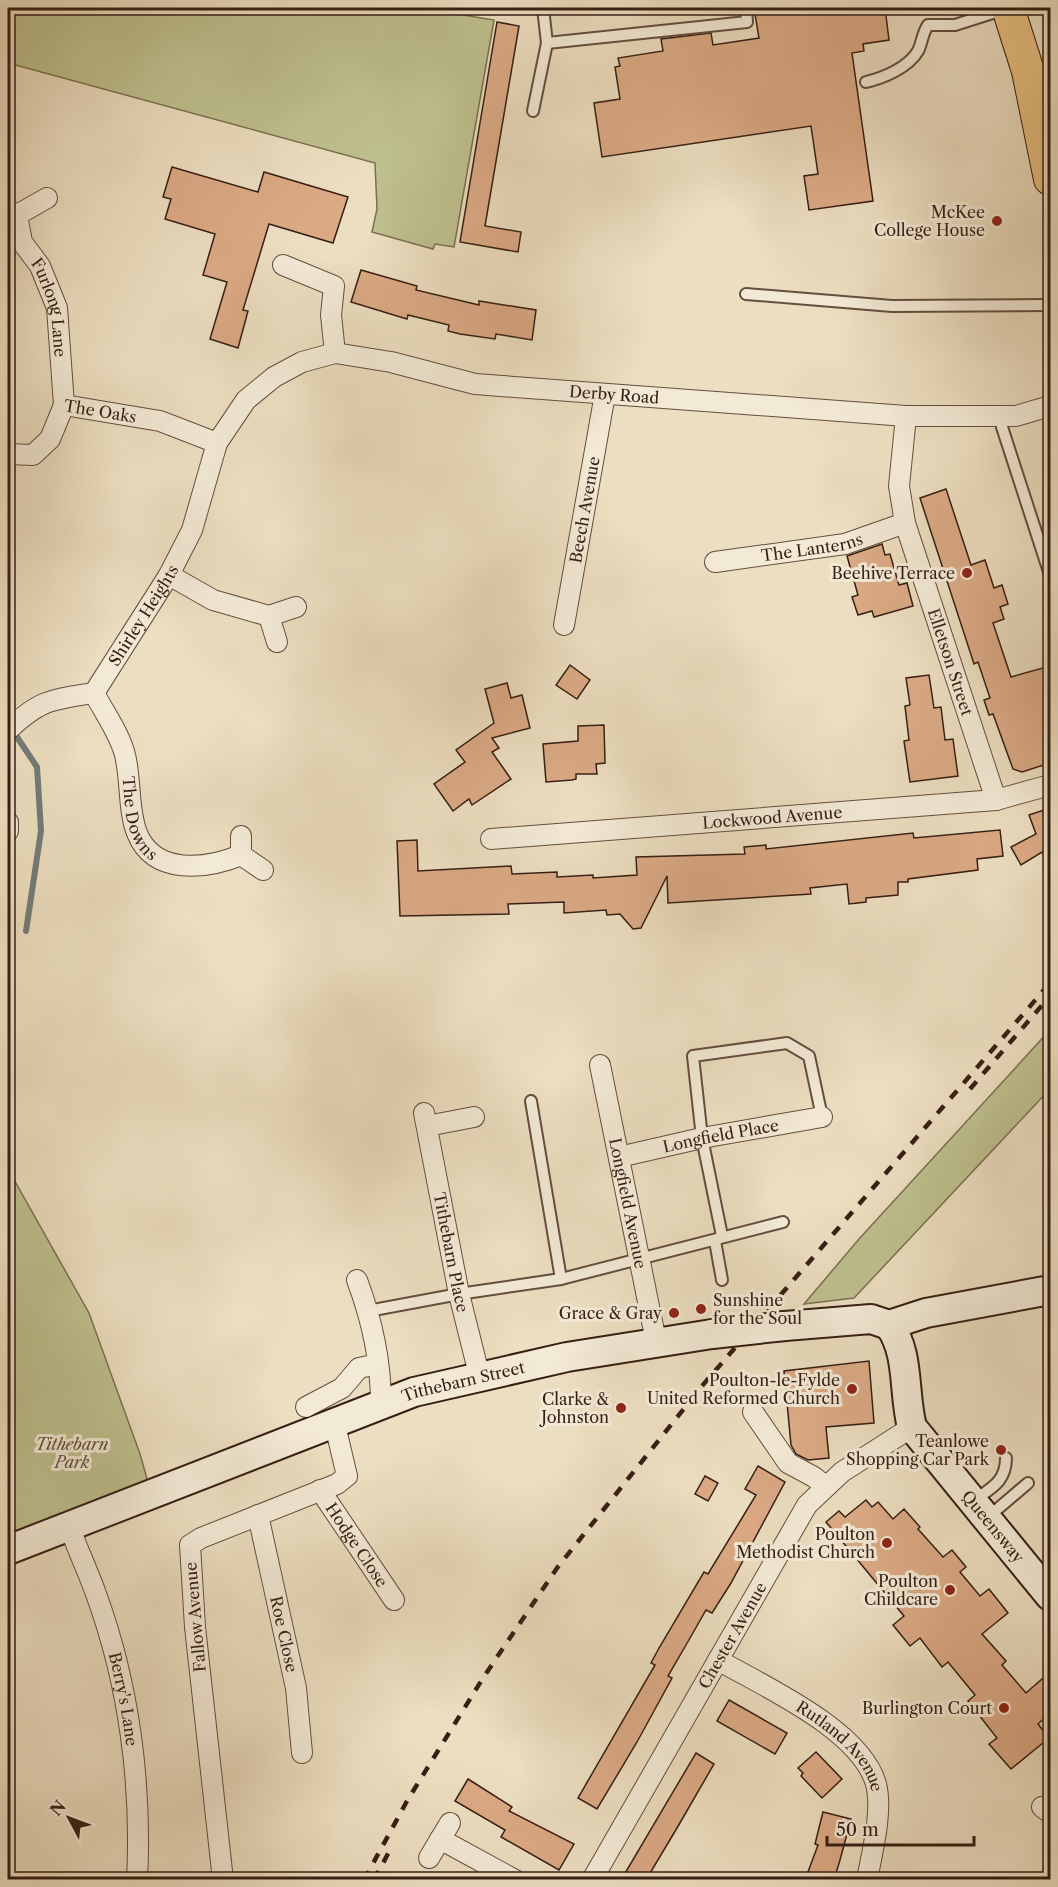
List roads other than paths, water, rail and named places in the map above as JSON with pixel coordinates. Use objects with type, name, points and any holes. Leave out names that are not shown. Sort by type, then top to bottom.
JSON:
[{"type":"main road","points":[[1008,8],[1028,70],[1050,179]]},
{"type":"main road","name":"Tithebarn Street","points":[[8,1550],[414,1392],[567,1357],[656,1341],[871,1319],[889,1324],[940,1311],[1050,1290]]},
{"type":"main road","name":"Tithebarn Street","points":[[903,1350],[915,1331],[940,1311]]},
{"type":"main road","name":"Queensway","points":[[889,1324],[899,1338],[903,1350],[907,1409],[912,1427],[1050,1596]]},
{"type":"street","name":"Furlong Lane","points":[[47,198],[12,213],[22,242],[40,266],[57,308],[64,405]]},
{"type":"street","points":[[283,265],[334,286],[331,315],[335,353]]},
{"type":"street","name":"Derby Road","points":[[218,444],[246,400],[274,377],[302,362],[335,353],[392,362],[475,384],[906,417],[1016,416],[1050,406]]},
{"type":"street","name":"Beech Avenue","points":[[564,625],[605,394]]},
{"type":"street","name":"The Oaks","points":[[8,454],[33,455],[50,439],[64,405],[160,421],[218,444]]},
{"type":"street","name":"Elletson Street","points":[[906,417],[899,486],[905,523],[996,800]]},
{"type":"street","name":"Shirley Heights","points":[[94,693],[169,575],[192,530],[218,444]]},
{"type":"street","name":"The Lanterns","points":[[715,562],[845,544],[905,523]]},
{"type":"street","points":[[169,575],[213,600],[269,615],[296,607]]},
{"type":"street","points":[[269,615],[277,642]]},
{"type":"street","points":[[8,730],[23,716],[46,701],[94,693]]},
{"type":"street","name":"The Downs","points":[[94,693],[125,753],[136,833],[151,854],[171,864],[197,866],[221,863],[241,845],[263,870]]},
{"type":"street","name":"Lockwood Avenue","points":[[491,838],[996,800],[1050,784]]},
{"type":"street","points":[[8,822],[8,831]]},
{"type":"street","name":"Longfield Avenue","points":[[600,1065],[656,1341]]},
{"type":"street","name":"Longfield Place","points":[[619,1157],[702,1138],[822,1117]]},
{"type":"street","name":"Tithebarn Place","points":[[474,1118],[426,1119],[459,1294],[480,1378]]},
{"type":"street","points":[[357,1280],[368,1311],[378,1364],[381,1404]]},
{"type":"street","points":[[306,1407],[342,1388],[359,1368],[378,1364]]},
{"type":"street","points":[[753,1412],[788,1463],[814,1477],[825,1486]]},
{"type":"street","name":"Fallow Avenue","points":[[223,1880],[195,1627],[190,1545],[201,1538],[337,1484],[347,1476],[334,1422]]},
{"type":"street","name":"Chester Avenue","points":[[592,1880],[807,1505],[825,1486],[912,1427]]},
{"type":"street","name":"Hodge Close","points":[[320,1490],[394,1600]]},
{"type":"street","name":"Roe Close","points":[[258,1515],[297,1688],[302,1753]]},
{"type":"street","name":"Berry's Lane","points":[[69,1525],[96,1594],[125,1698],[135,1766],[137,1880]]},
{"type":"street","name":"Rutland Avenue","points":[[718,1660],[814,1715],[852,1743],[876,1784],[877,1833],[867,1880]]},
{"type":"street","points":[[429,1858],[445,1831],[515,1880]]},
{"type":"lane","points":[[533,111],[547,43],[543,8]]},
{"type":"lane","points":[[547,43],[747,22],[746,8]]},
{"type":"lane","points":[[866,82],[887,77],[917,52],[928,25],[955,25],[1008,8]]},
{"type":"lane","points":[[746,294],[892,306],[1050,305]]},
{"type":"lane","points":[[1002,415],[1002,427],[1050,574]]},
{"type":"lane","points":[[722,1280],[719,1238],[702,1138],[693,1056],[787,1043],[809,1056],[822,1117]]},
{"type":"lane","points":[[531,1101],[561,1279]]},
{"type":"lane","points":[[368,1311],[459,1294],[561,1279],[783,1222]]},
{"type":"lane","points":[[980,1510],[1006,1472],[1006,1458]]},
{"type":"lane","points":[[980,1510],[1028,1484]]},
{"type":"waterway","points":[[13,731],[37,767],[41,831],[26,931]]},
{"type":"railway","points":[[364,1880],[407,1801],[483,1678],[557,1568],[702,1386],[1050,983]]},
{"type":"railway","points":[[970,1089],[1050,996]]},
{"type":"railway","points":[[374,1880],[391,1848]]},
{"type":"place","name":"McKee College House","points":[[997,221]]},
{"type":"place","name":"Beehive Terrace","points":[[967,573]]},
{"type":"place","name":"Sunshine for the Soul","points":[[701,1309]]},
{"type":"place","name":"Grace & Gray","points":[[674,1313]]},
{"type":"place","name":"Poulton-le-Fylde United Reformed Church","points":[[852,1389]]},
{"type":"place","name":"Clarke & Johnston","points":[[621,1408]]},
{"type":"place","name":"Teanlowe Shopping Car Park","points":[[1001,1450]]},
{"type":"place","name":"Poulton Methodist Church","points":[[887,1543]]},
{"type":"place","name":"Poulton Childcare","points":[[950,1590]]},
{"type":"place","name":"Burlington Court","points":[[1004,1708]]},
{"type":"park label","name":"Tithebarn Park","points":[[72,1453]]}]
